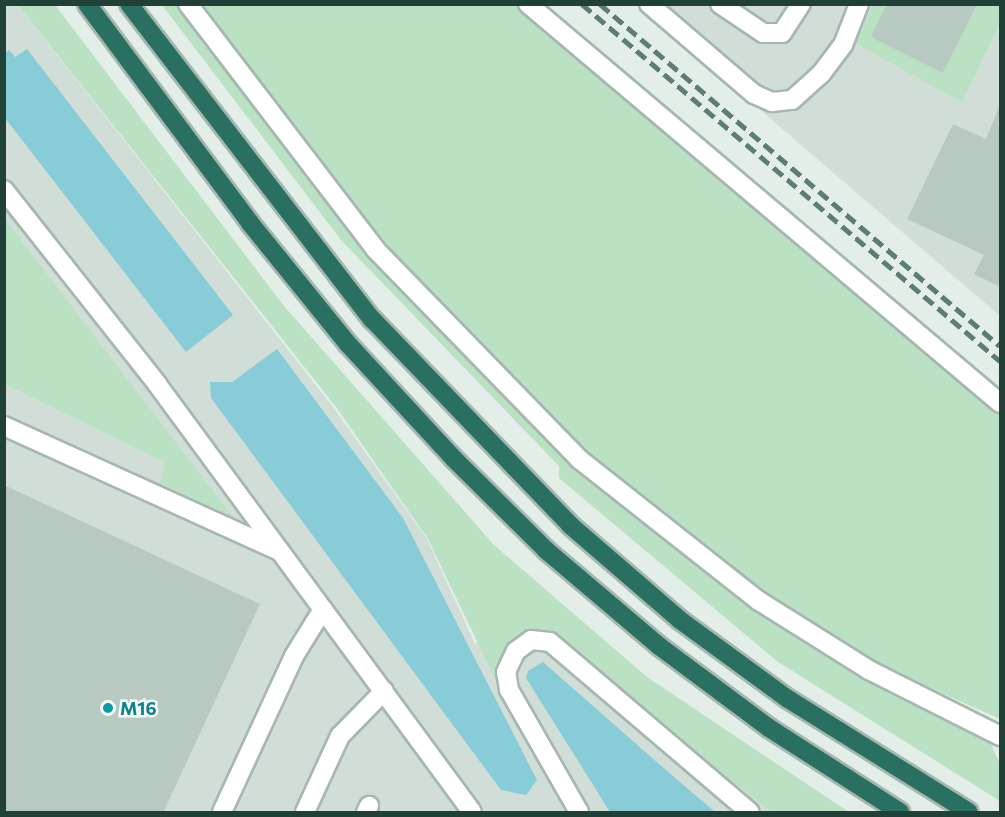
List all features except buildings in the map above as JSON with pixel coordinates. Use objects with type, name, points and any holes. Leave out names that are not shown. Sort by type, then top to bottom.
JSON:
[{"type":"highway","points":[[87,4],[257,232],[348,344],[454,459],[547,551],[659,646],[769,729],[900,813]]},
{"type":"highway","points":[[129,4],[372,319],[570,525],[680,620],[788,699],[969,813]]},
{"type":"street","points":[[188,4],[375,249],[579,459],[759,600],[869,670],[1000,736]]},
{"type":"street","points":[[528,4],[1000,403]]},
{"type":"street","points":[[649,4],[754,94],[772,102],[792,100],[821,74],[843,45],[859,4]]},
{"type":"street","points":[[720,4],[764,33],[782,33],[801,4]]},
{"type":"street","points":[[4,190],[280,551],[472,813]]},
{"type":"street","points":[[4,426],[280,551]]},
{"type":"street","points":[[222,813],[294,656],[323,609]]},
{"type":"street","points":[[579,813],[510,690],[506,672],[516,651],[531,640],[550,642],[750,813]]},
{"type":"street","points":[[305,813],[340,736],[384,691]]},
{"type":"shaded area","points":[[17,4],[333,407],[427,539],[475,644],[532,606],[779,812],[5,812],[4,5]]},
{"type":"shaded area","points":[[640,5],[1000,5],[1000,316],[780,127]]},
{"type":"green space","points":[[18,5],[55,5],[284,306],[494,545],[647,677],[849,812],[772,812],[551,639],[511,645],[496,681],[428,539],[336,407]]},
{"type":"green space","points":[[162,5],[182,5],[254,102],[574,463],[679,549],[928,710],[990,742],[1000,764],[1000,801],[778,662],[559,478],[559,466],[341,240]]},
{"type":"green space","points":[[201,5],[519,5],[1000,414],[1000,719],[883,667],[792,616],[596,463],[346,202]]},
{"type":"green space","points":[[873,5],[1000,5],[1000,23],[962,102],[854,43]]},
{"type":"green space","points":[[4,219],[233,517],[160,483],[165,462],[5,384]]},
{"type":"water","points":[[27,49],[233,315],[186,352],[5,118],[5,53],[9,50],[15,57]]},
{"type":"water","points":[[277,349],[403,518],[537,780],[526,795],[501,790],[211,398],[210,382],[232,382]]},
{"type":"water","points":[[543,662],[715,812],[610,812],[526,678],[528,671]]},
{"type":"railway","points":[[582,4],[1000,361]]},
{"type":"railway","points":[[600,4],[1000,346]]},
{"type":"place","name":"M16","points":[[108,708]]}]
